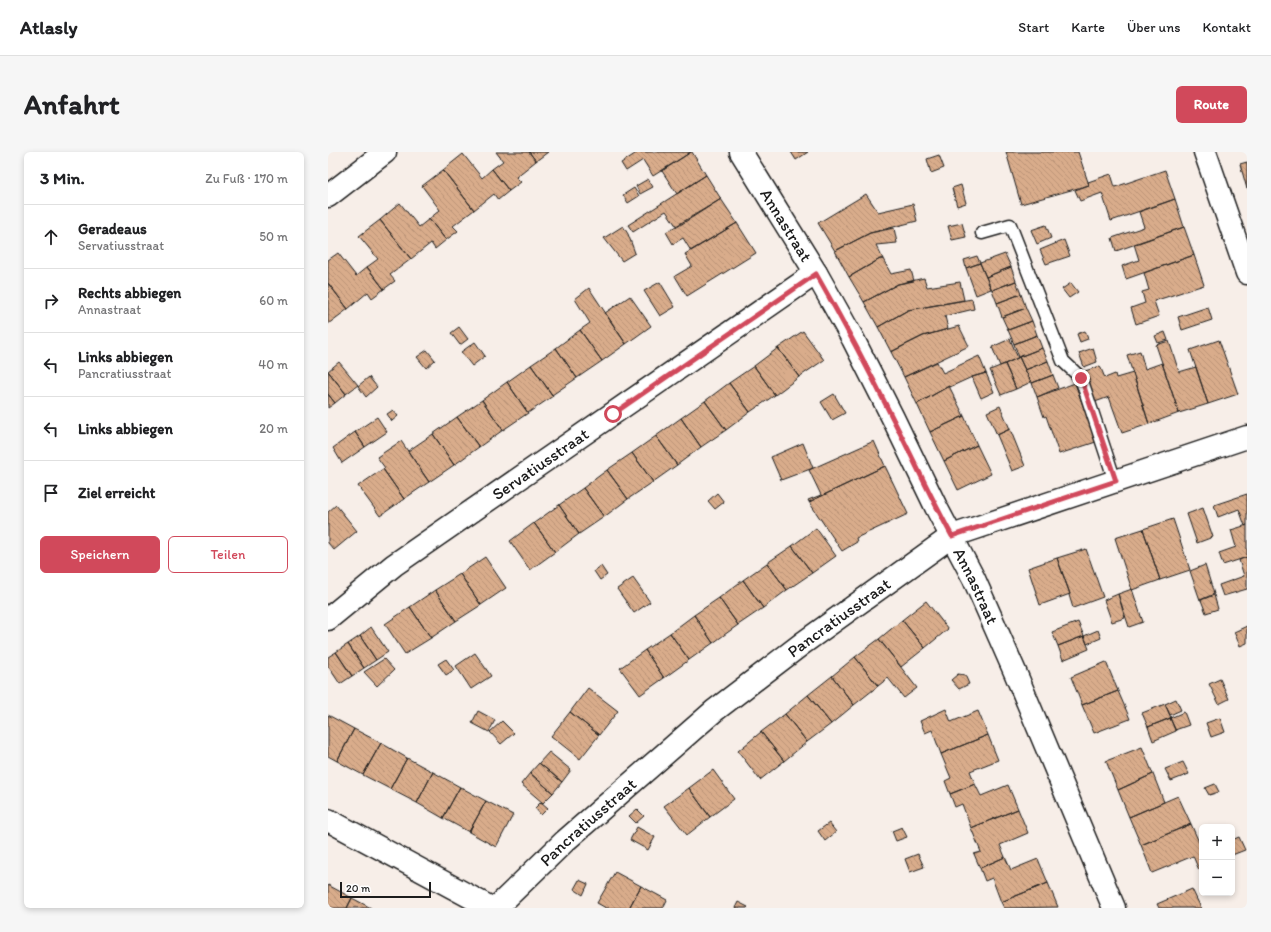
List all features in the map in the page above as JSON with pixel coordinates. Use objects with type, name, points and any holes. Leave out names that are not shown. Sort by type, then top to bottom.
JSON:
[{"type":"street","points":[[328,196],[385,152]]},
{"type":"street","name":"Annastraat","points":[[741,152],[816,274],[853,339],[936,507],[974,579],[1015,672],[1114,908]]},
{"type":"street","points":[[1205,152],[1247,273]]},
{"type":"street","name":"Servatiusstraat","points":[[328,619],[394,565],[816,274]]},
{"type":"street","name":"Pancratiusstraat","points":[[496,908],[565,841],[714,711],[803,643],[952,536],[1247,437]]},
{"type":"street","points":[[328,820],[491,908]]},
{"type":"lane","points":[[982,233],[1010,225],[1063,361],[1081,378],[1116,481]]},
{"type":"building","points":[[496,152],[529,152],[536,161],[516,177],[521,182],[509,191],[492,169],[503,161]]},
{"type":"building","points":[[529,152],[548,152],[536,161]]},
{"type":"building","points":[[638,152],[691,152],[653,176],[643,160],[626,171],[621,163]]},
{"type":"building","points":[[691,152],[706,175],[677,194],[662,171]]},
{"type":"building","points":[[791,152],[808,152],[796,160]]},
{"type":"building","points":[[1006,152],[1078,152],[1089,185],[1021,204]]},
{"type":"building","points":[[463,154],[482,178],[492,169],[509,191],[498,200],[494,194],[474,210],[443,170]]},
{"type":"building","points":[[939,155],[944,168],[931,173],[927,159]]},
{"type":"building","points":[[1247,162],[1247,189],[1240,164]]},
{"type":"building","points":[[443,170],[474,210],[453,226],[458,231],[446,240],[429,219],[440,210],[422,186]]},
{"type":"building","points":[[1165,170],[1175,199],[1111,221],[1102,193],[1080,201],[1075,190],[1089,185],[1088,182],[1111,174],[1115,187]]},
{"type":"building","points":[[706,175],[721,199],[677,227],[666,211],[633,232],[628,225]]},
{"type":"building","points":[[648,179],[653,187],[640,194],[636,186]]},
{"type":"building","points":[[961,185],[966,203],[957,206],[952,188]]},
{"type":"building","points":[[634,188],[639,196],[628,203],[623,195]]},
{"type":"building","points":[[866,194],[878,212],[913,204],[917,221],[870,233],[835,251],[818,223]]},
{"type":"building","points":[[721,199],[737,223],[691,251],[683,238],[673,244],[666,232]]},
{"type":"building","points":[[1175,199],[1184,227],[1116,251],[1112,238],[1144,227],[1139,212]]},
{"type":"building","points":[[400,203],[419,227],[429,219],[446,240],[435,249],[431,243],[411,259],[380,220]]},
{"type":"building","points":[[380,220],[411,259],[390,275],[395,281],[384,289],[367,267],[378,259],[359,236]]},
{"type":"building","points":[[737,223],[756,253],[687,296],[675,276],[692,266],[685,254]]},
{"type":"building","points":[[962,223],[966,237],[952,240],[948,226]]},
{"type":"building","points":[[1046,225],[1051,238],[1037,244],[1031,230]]},
{"type":"building","points":[[623,226],[628,234],[635,253],[622,261],[604,238]]},
{"type":"building","points":[[1184,227],[1194,255],[1126,279],[1122,266],[1139,260],[1134,244]]},
{"type":"building","points":[[894,228],[897,243],[876,245],[883,259],[880,259],[849,277],[835,251],[870,233]]},
{"type":"building","points":[[1064,240],[1070,256],[1046,264],[1040,250]]},
{"type":"building","points":[[338,253],[356,276],[367,267],[384,289],[372,298],[368,292],[348,309],[328,283],[328,260]]},
{"type":"building","points":[[1005,254],[1011,267],[986,277],[980,263]]},
{"type":"building","points":[[1194,255],[1204,285],[1154,301],[1159,316],[1136,324],[1131,308],[1145,303],[1142,292],[1149,290],[1144,273]]},
{"type":"building","points":[[977,256],[980,263],[966,268],[964,260]]},
{"type":"building","points":[[880,259],[883,259],[891,274],[911,270],[914,281],[898,284],[864,302],[849,277]]},
{"type":"building","points":[[980,263],[991,289],[976,295],[966,268]]},
{"type":"building","points":[[1011,267],[1016,281],[992,290],[986,277]]},
{"type":"building","points":[[924,278],[927,287],[960,282],[964,300],[908,310],[878,327],[864,302],[898,284]]},
{"type":"building","points":[[1016,281],[1021,294],[997,303],[992,290]]},
{"type":"building","points":[[660,282],[675,307],[660,316],[644,291]]},
{"type":"building","points":[[328,283],[348,309],[328,324]]},
{"type":"building","points":[[1071,283],[1078,292],[1069,298],[1062,289]]},
{"type":"building","points":[[589,288],[626,344],[602,361],[580,330],[590,323],[575,299]]},
{"type":"building","points":[[1021,294],[1026,308],[1002,317],[997,303]]},
{"type":"building","points":[[630,296],[651,326],[626,344],[605,313]]},
{"type":"building","points":[[972,299],[974,309],[945,316],[948,329],[923,336],[891,352],[878,327],[908,310]]},
{"type":"building","points":[[1208,307],[1212,320],[1182,330],[1178,317]]},
{"type":"building","points":[[1026,308],[1032,321],[1008,330],[1002,317]]},
{"type":"building","points":[[1032,321],[1037,335],[1014,344],[1008,330]]},
{"type":"building","points":[[959,326],[969,346],[904,377],[891,352],[923,336]]},
{"type":"building","points":[[459,327],[468,339],[460,345],[451,333]]},
{"type":"building","points":[[580,330],[602,361],[577,378],[556,348]]},
{"type":"building","points":[[803,331],[824,360],[799,377],[778,348]]},
{"type":"building","points":[[1085,331],[1088,339],[1080,342],[1077,334]]},
{"type":"building","points":[[1165,332],[1168,340],[1158,343],[1155,336]]},
{"type":"building","points":[[1037,335],[1042,348],[1019,357],[1014,344]]},
{"type":"building","points":[[1010,339],[1018,358],[1000,366],[992,347]]},
{"type":"building","points":[[1219,340],[1238,394],[1208,404],[1190,350]]},
{"type":"building","points":[[1169,341],[1179,372],[1196,367],[1208,404],[1179,413],[1156,345]]},
{"type":"building","points":[[475,342],[485,356],[472,366],[461,352]]},
{"type":"building","points":[[556,348],[577,378],[552,395],[531,365]]},
{"type":"building","points":[[778,348],[799,377],[775,395],[754,366]]},
{"type":"building","points":[[1042,348],[1048,361],[1025,370],[1019,357]]},
{"type":"building","points":[[1093,348],[1097,362],[1084,367],[1079,353]]},
{"type":"building","points":[[427,350],[435,360],[426,368],[417,357]]},
{"type":"building","points":[[1140,351],[1145,369],[1162,363],[1179,413],[1149,424],[1127,355]]},
{"type":"building","points":[[979,356],[986,373],[972,377],[950,387],[949,386],[917,404],[904,377],[937,362],[943,373]]},
{"type":"building","points":[[1019,357],[1031,382],[1016,389],[1005,364]]},
{"type":"building","points":[[1048,361],[1053,375],[1032,383],[1025,370]]},
{"type":"building","points":[[339,362],[358,385],[346,394],[328,371]]},
{"type":"building","points":[[1005,364],[1016,389],[1001,395],[990,370]]},
{"type":"building","points":[[531,365],[553,396],[528,413],[507,382]]},
{"type":"building","points":[[754,366],[775,395],[750,412],[729,383]]},
{"type":"building","points":[[1100,366],[1105,378],[1115,374],[1116,378],[1133,373],[1149,424],[1122,433],[1109,397],[1095,402],[1085,371]]},
{"type":"building","points":[[328,371],[346,394],[335,403],[328,394]]},
{"type":"building","points":[[986,373],[994,392],[981,398],[972,377]]},
{"type":"building","points":[[1053,375],[1058,388],[1037,397],[1032,383]]},
{"type":"building","points":[[369,377],[377,387],[366,397],[358,386]]},
{"type":"building","points":[[507,382],[528,413],[503,430],[482,400]]},
{"type":"building","points":[[729,383],[750,412],[726,430],[705,401]]},
{"type":"building","points":[[1075,383],[1096,442],[1059,454],[1046,416],[1044,417],[1037,397]]},
{"type":"building","points":[[949,386],[964,416],[930,432],[917,404]]},
{"type":"building","points":[[328,394],[335,403],[328,408]]},
{"type":"building","points":[[834,394],[845,413],[832,420],[821,402]]},
{"type":"building","points":[[482,400],[503,430],[479,447],[457,417]]},
{"type":"building","points":[[705,401],[726,430],[701,447],[681,418]]},
{"type":"building","points":[[1000,406],[1010,429],[997,435],[987,412]]},
{"type":"building","points":[[393,410],[398,416],[392,421],[387,414]]},
{"type":"building","points":[[964,416],[977,445],[944,461],[930,432]]},
{"type":"building","points":[[377,417],[387,432],[365,447],[355,432]]},
{"type":"building","points":[[457,417],[479,447],[454,465],[433,434]]},
{"type":"building","points":[[681,418],[701,447],[677,465],[656,436]]},
{"type":"building","points":[[1010,429],[1025,466],[1012,471],[997,435]]},
{"type":"building","points":[[355,432],[365,447],[342,463],[333,448]]},
{"type":"building","points":[[433,434],[454,465],[429,482],[408,451]]},
{"type":"building","points":[[656,436],[677,465],[653,482],[632,453]]},
{"type":"building","points":[[401,441],[429,482],[404,499],[383,469],[385,468],[377,457]]},
{"type":"building","points":[[874,441],[885,466],[809,502],[808,500],[821,495],[809,470]]},
{"type":"building","points":[[803,443],[813,468],[781,480],[771,457]]},
{"type":"building","points":[[977,445],[991,474],[958,490],[944,461]]},
{"type":"building","points":[[632,453],[653,482],[628,499],[607,470]]},
{"type":"building","points":[[885,466],[908,514],[856,538],[857,542],[842,551],[809,502]]},
{"type":"building","points":[[383,469],[404,499],[380,516],[358,486]]},
{"type":"building","points":[[607,470],[628,499],[604,517],[583,488]]},
{"type":"building","points":[[583,488],[604,517],[579,534],[559,505]]},
{"type":"building","points":[[717,493],[724,502],[715,509],[708,501]]},
{"type":"building","points":[[1247,494],[1247,525],[1245,526],[1239,509],[1218,517],[1214,505]]},
{"type":"building","points":[[336,505],[357,531],[334,550],[328,543],[328,512]]},
{"type":"building","points":[[559,505],[579,534],[555,552],[534,523]]},
{"type":"building","points":[[1203,508],[1213,537],[1197,543],[1187,514]]},
{"type":"building","points":[[1173,519],[1190,570],[1160,580],[1143,529]]},
{"type":"building","points":[[534,523],[555,552],[530,570],[510,541]]},
{"type":"building","points":[[1247,525],[1247,557],[1223,565],[1219,553],[1236,547],[1231,530]]},
{"type":"building","points":[[816,528],[836,556],[812,573],[792,546]]},
{"type":"building","points":[[1143,529],[1160,580],[1132,590],[1115,538]]},
{"type":"building","points":[[792,546],[812,573],[787,590],[767,563]]},
{"type":"building","points":[[1086,549],[1103,597],[1073,608],[1070,594],[1057,558]]},
{"type":"building","points":[[485,557],[506,588],[481,605],[460,574]]},
{"type":"building","points":[[1247,557],[1247,589],[1223,596],[1219,585],[1244,576],[1239,560]]},
{"type":"building","points":[[1057,558],[1070,594],[1040,605],[1028,568]]},
{"type":"building","points":[[767,563],[787,590],[763,608],[743,580]]},
{"type":"building","points":[[1205,565],[1214,594],[1200,600],[1190,571]]},
{"type":"building","points":[[601,566],[607,575],[600,580],[594,571]]},
{"type":"building","points":[[460,574],[481,605],[456,621],[435,590]]},
{"type":"building","points":[[633,578],[650,602],[634,613],[617,589]]},
{"type":"building","points":[[743,580],[763,608],[738,625],[719,598]]},
{"type":"building","points":[[1132,589],[1143,622],[1129,627],[1118,594]]},
{"type":"building","points":[[435,590],[456,621],[431,638],[410,607]]},
{"type":"building","points":[[1118,594],[1125,618],[1112,622],[1104,600]]},
{"type":"building","points":[[1214,595],[1218,609],[1206,613],[1201,600]]},
{"type":"building","points":[[719,598],[738,625],[713,643],[694,615]]},
{"type":"building","points":[[926,601],[948,629],[925,648],[902,620]]},
{"type":"building","points":[[410,607],[431,638],[405,654],[385,624]]},
{"type":"building","points":[[694,615],[713,643],[689,660],[670,633]]},
{"type":"building","points":[[902,620],[925,648],[901,667],[879,639]]},
{"type":"building","points":[[1078,622],[1084,636],[1058,646],[1052,632]]},
{"type":"building","points":[[1247,626],[1247,643],[1240,646],[1234,632]]},
{"type":"building","points":[[371,627],[388,652],[376,660],[360,636]]},
{"type":"building","points":[[1098,630],[1101,638],[1087,644],[1084,636]]},
{"type":"building","points":[[670,633],[689,660],[664,678],[645,650]]},
{"type":"building","points":[[360,636],[376,660],[364,668],[348,644]]},
{"type":"building","points":[[1084,636],[1089,649],[1063,660],[1058,646]]},
{"type":"building","points":[[879,639],[917,688],[904,698],[888,678],[878,686],[855,657]]},
{"type":"building","points":[[348,644],[364,668],[352,676],[336,652]]},
{"type":"building","points":[[645,650],[664,678],[640,695],[620,668]]},
{"type":"building","points":[[336,652],[352,676],[340,684],[328,666],[328,657]]},
{"type":"building","points":[[475,653],[491,676],[471,689],[456,666]]},
{"type":"building","points":[[855,657],[878,686],[854,705],[832,676]]},
{"type":"building","points":[[384,659],[394,670],[377,686],[364,672]]},
{"type":"building","points":[[446,659],[454,670],[446,675],[438,664]]},
{"type":"building","points":[[1106,662],[1118,691],[1082,705],[1071,677]]},
{"type":"building","points":[[958,674],[965,675],[969,684],[959,689],[951,680]]},
{"type":"building","points":[[832,676],[854,705],[831,724],[808,695]]},
{"type":"building","points":[[1220,679],[1229,699],[1219,704],[1209,684]]},
{"type":"building","points":[[588,688],[618,711],[599,735],[570,712]]},
{"type":"building","points":[[1118,691],[1130,719],[1094,733],[1082,705]]},
{"type":"building","points":[[808,695],[831,724],[807,742],[785,714]]},
{"type":"building","points":[[1176,699],[1181,710],[1170,715],[1165,704]]},
{"type":"building","points":[[1165,704],[1171,718],[1148,727],[1142,713]]},
{"type":"building","points":[[946,709],[951,722],[978,711],[988,735],[941,754],[932,730],[925,733],[920,721]]},
{"type":"building","points":[[478,711],[495,720],[489,732],[472,723]]},
{"type":"building","points":[[570,712],[599,735],[580,759],[551,736]]},
{"type":"building","points":[[1184,712],[1189,725],[1175,730],[1170,718]]},
{"type":"building","points":[[785,714],[807,742],[784,761],[761,732]]},
{"type":"building","points":[[328,715],[354,729],[337,761],[328,756]]},
{"type":"building","points":[[1170,718],[1176,731],[1153,741],[1148,727]]},
{"type":"building","points":[[1220,718],[1225,732],[1211,737],[1206,723]]},
{"type":"building","points":[[502,721],[514,733],[501,744],[490,732]]},
{"type":"building","points":[[354,729],[381,743],[363,775],[337,761]]},
{"type":"building","points":[[761,732],[784,761],[760,780],[738,751]]},
{"type":"building","points":[[988,735],[998,760],[970,771],[975,784],[950,794],[945,781],[951,778],[941,754]]},
{"type":"building","points":[[381,743],[407,758],[390,789],[363,775]]},
{"type":"building","points":[[1142,747],[1153,774],[1118,790],[1106,761]]},
{"type":"building","points":[[549,752],[571,770],[562,782],[539,763]]},
{"type":"building","points":[[407,758],[433,772],[417,803],[390,789]]},
{"type":"building","points":[[1183,762],[1189,774],[1171,781],[1165,769]]},
{"type":"building","points":[[539,763],[562,782],[553,793],[530,773]]},
{"type":"building","points":[[713,770],[734,799],[710,817],[689,788]]},
{"type":"building","points":[[433,772],[460,787],[443,818],[417,803]]},
{"type":"building","points":[[530,773],[553,793],[543,803],[521,784]]},
{"type":"building","points":[[1153,774],[1164,802],[1129,817],[1118,790]]},
{"type":"building","points":[[975,784],[981,796],[1008,785],[1018,809],[971,828],[962,804],[955,807],[950,794]]},
{"type":"building","points":[[1215,784],[1219,792],[1209,795],[1205,788]]},
{"type":"building","points":[[460,787],[486,801],[469,832],[443,818]]},
{"type":"building","points":[[689,788],[710,817],[687,835],[664,806]]},
{"type":"building","points":[[1178,796],[1191,824],[1141,845],[1129,817]]},
{"type":"building","points":[[486,801],[513,815],[496,847],[469,832]]},
{"type":"building","points":[[541,802],[548,808],[541,815],[535,808]]},
{"type":"building","points":[[637,809],[644,816],[636,823],[629,816]]},
{"type":"building","points":[[1018,809],[1028,833],[1000,845],[1005,857],[980,868],[974,854],[981,852],[971,828]]},
{"type":"building","points":[[829,823],[836,832],[825,841],[818,831]]},
{"type":"building","points":[[1191,824],[1199,842],[1199,870],[1193,856],[1152,873],[1141,845]]},
{"type":"building","points":[[637,827],[655,837],[648,850],[630,840]]},
{"type":"building","points":[[902,827],[907,837],[896,841],[892,831]]},
{"type":"building","points":[[1239,837],[1245,850],[1235,854],[1235,839]]},
{"type":"building","points":[[918,854],[924,867],[910,872],[905,859]]},
{"type":"building","points":[[1005,857],[1011,870],[1038,859],[1048,883],[1001,902],[992,878],[985,881],[980,868]]},
{"type":"building","points":[[615,872],[641,886],[629,908],[606,908],[597,903]]},
{"type":"building","points":[[579,880],[588,884],[583,895],[574,889]]},
{"type":"building","points":[[1048,883],[1058,907],[1004,908],[1001,902]]},
{"type":"building","points":[[328,885],[352,898],[347,908],[328,908]]},
{"type":"building","points":[[641,886],[667,900],[663,908],[629,908]]},
{"type":"building","points":[[1192,889],[1201,908],[1159,908],[1157,904]]},
{"type":"building","points":[[352,898],[371,908],[347,908]]},
{"type":"building","points":[[738,902],[748,907],[735,908]]},
{"type":"route","points":[[613,414],[816,274],[853,339],[936,507],[952,536],[1116,481],[1081,378]]}]
